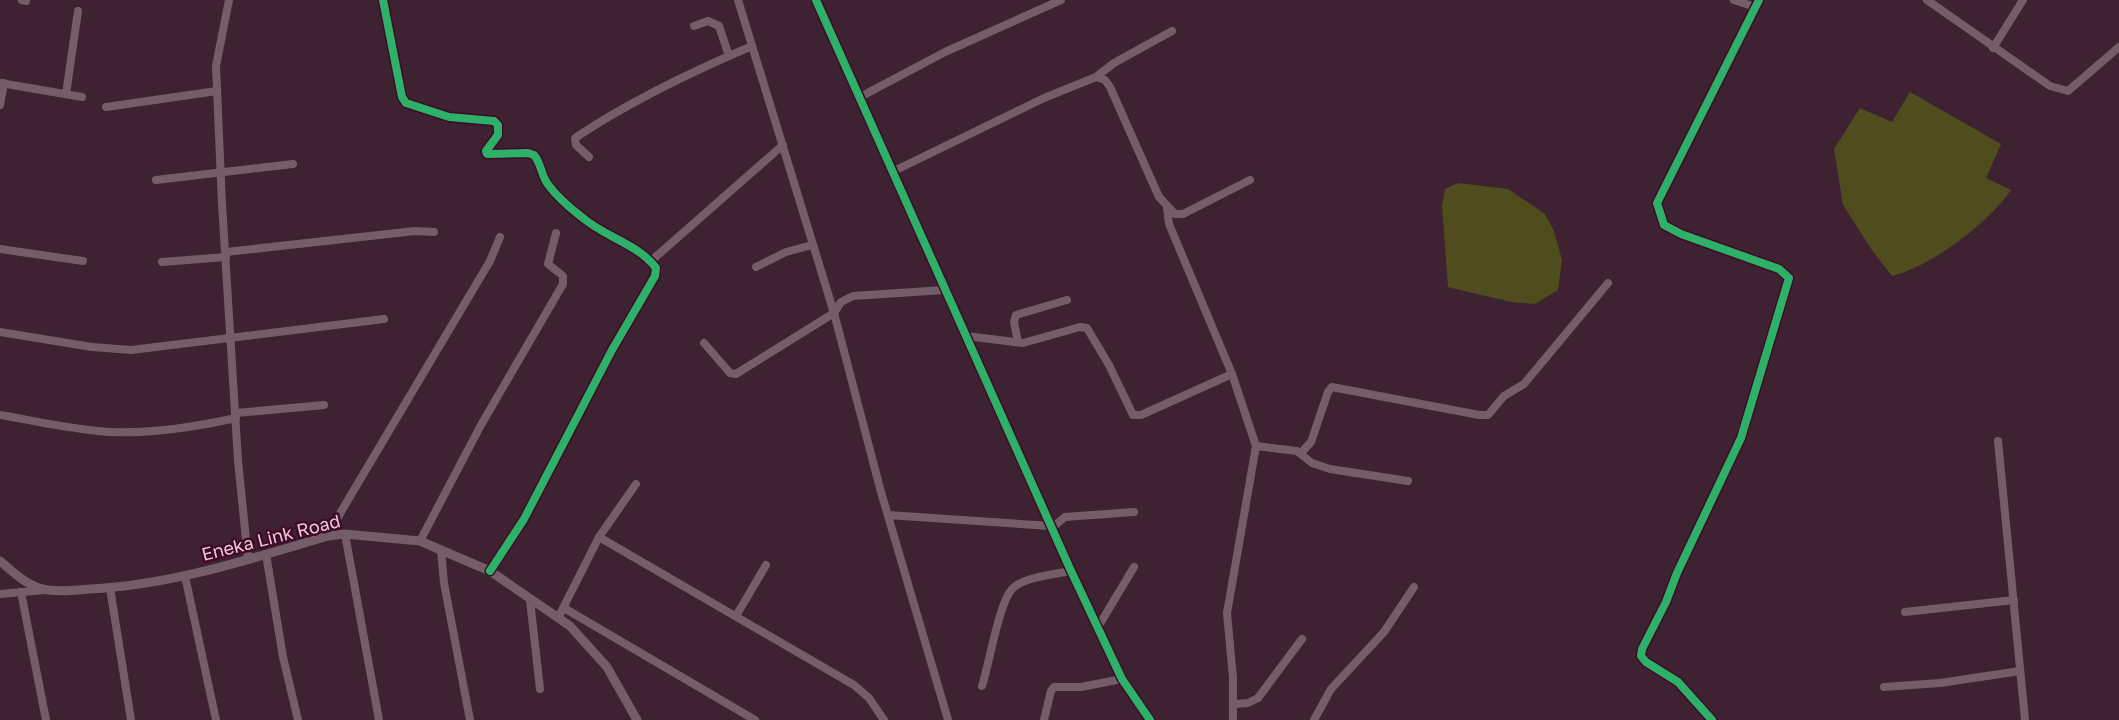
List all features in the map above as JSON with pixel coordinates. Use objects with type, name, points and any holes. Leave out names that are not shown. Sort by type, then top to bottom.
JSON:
[{"type":"street","points":[[229,0],[216,66],[220,172],[238,461],[248,559]]},
{"type":"street","points":[[383,0],[402,97],[406,103],[449,116],[494,121],[498,125],[498,133],[486,151],[487,154],[528,153],[534,155],[538,160],[547,183],[572,209],[584,220],[627,244],[651,261],[656,268],[655,276],[612,350],[524,520],[490,571]]},
{"type":"street","points":[[738,0],[834,313],[888,515],[948,720]]},
{"type":"street","points":[[816,0],[1071,571],[1122,679],[1150,720]]},
{"type":"street","points":[[860,97],[945,52],[1061,0]]},
{"type":"street","points":[[1712,720],[1678,682],[1646,662],[1642,656],[1642,649],[1666,602],[1677,572],[1741,438],[1789,278],[1779,269],[1681,234],[1664,225],[1657,203],[1757,3],[1734,0]]},
{"type":"street","points":[[1926,0],[2050,86],[2068,91],[2119,47]]},
{"type":"street","points":[[1993,48],[2023,0]]},
{"type":"street","points":[[66,94],[78,11]]},
{"type":"street","points":[[694,26],[708,21],[718,26],[729,56]]},
{"type":"street","points":[[892,172],[1044,98],[1096,77],[1114,62],[1172,31]]},
{"type":"street","points":[[589,157],[576,145],[575,138],[659,90],[752,46]]},
{"type":"street","points":[[1096,77],[1105,80],[1110,88],[1159,197],[1167,208],[1175,214],[1183,214],[1250,180]]},
{"type":"street","points":[[0,104],[2,83],[82,97]]},
{"type":"street","points":[[106,107],[217,91]]},
{"type":"street","points":[[651,261],[783,145]]},
{"type":"street","points":[[156,180],[293,164]]},
{"type":"street","points":[[1167,208],[1169,224],[1232,374],[1256,446],[1227,613],[1234,704],[1233,720]]},
{"type":"street","points":[[162,262],[415,231],[434,232]]},
{"type":"street","points":[[420,541],[481,425],[563,284],[563,276],[548,264],[556,233]]},
{"type":"street","points":[[328,536],[490,261],[500,237]]},
{"type":"street","points":[[756,267],[786,252],[812,245]]},
{"type":"street","points":[[0,249],[83,261]]},
{"type":"street","points":[[1301,453],[1311,442],[1328,392],[1332,387],[1479,415],[1488,415],[1504,396],[1520,388],[1530,378],[1608,283]]},
{"type":"street","points":[[704,343],[730,373],[736,374],[834,313],[841,302],[853,296],[944,290]]},
{"type":"street","points":[[1018,342],[1014,322],[1016,315],[1067,300]]},
{"type":"street","points":[[0,332],[92,347],[131,350],[384,318]]},
{"type":"street","points":[[966,336],[1018,342],[1040,340],[1080,327],[1087,328],[1110,365],[1133,415],[1141,414],[1232,374]]},
{"type":"street","points":[[0,415],[109,432],[147,432],[190,428],[236,415],[324,405]]},
{"type":"street","points":[[1998,441],[2025,720]]},
{"type":"street","points":[[1256,446],[1301,453],[1312,464],[1330,469],[1408,481]]},
{"type":"street","points":[[558,618],[599,537],[636,484]]},
{"type":"street","points":[[888,515],[1051,527],[1065,517],[1134,512]]},
{"type":"street","points":[[345,534],[379,720]]},
{"type":"street","name":"Eneka Link Road","points":[[0,560],[30,584],[47,590],[110,588],[184,576],[328,536],[345,534],[420,541],[490,571],[570,626],[607,667],[637,720]]},
{"type":"street","points":[[599,537],[854,685],[869,698],[884,720]]},
{"type":"street","points":[[441,550],[444,583],[470,720]]},
{"type":"street","points":[[266,554],[283,657],[298,720]]},
{"type":"street","points":[[736,616],[766,565]]},
{"type":"street","points":[[1098,627],[1134,567]]},
{"type":"street","points":[[982,686],[1004,605],[1011,591],[1018,585],[1044,576],[1071,571]]},
{"type":"street","points":[[184,576],[216,720]]},
{"type":"street","points":[[1314,720],[1331,689],[1384,632],[1414,587]]},
{"type":"street","points":[[110,588],[131,720]]},
{"type":"street","points":[[0,594],[47,590]]},
{"type":"street","points":[[21,592],[46,720]]},
{"type":"street","points":[[530,600],[540,689]]},
{"type":"street","points":[[1905,612],[2014,600]]},
{"type":"street","points":[[564,608],[755,720]]},
{"type":"street","points":[[1234,704],[1248,703],[1258,698],[1302,639]]},
{"type":"street","points":[[1884,687],[1940,683],[2020,671]]},
{"type":"street","points":[[1044,720],[1051,691],[1054,687],[1081,687],[1122,679]]},
{"type":"shaded area","points":[[1910,92],[2001,144],[1986,178],[2011,190],[1988,216],[1958,242],[1924,263],[1892,276],[1872,250],[1843,205],[1834,149],[1860,108],[1892,122]]},
{"type":"shaded area","points":[[1458,183],[1508,189],[1545,214],[1554,231],[1562,260],[1558,290],[1535,304],[1511,302],[1448,287],[1442,206],[1445,189]]},
{"type":"cycle path","points":[[383,0],[402,97],[406,103],[449,117],[494,121],[498,125],[498,135],[486,151],[487,154],[528,153],[534,155],[547,183],[564,202],[592,225],[640,253],[656,268],[655,276],[612,350],[524,519],[490,571]]},
{"type":"cycle path","points":[[816,0],[1071,571],[1122,679],[1150,720]]},
{"type":"cycle path","points":[[1712,720],[1678,682],[1646,662],[1641,656],[1642,649],[1666,602],[1677,573],[1741,438],[1789,278],[1779,269],[1681,234],[1664,225],[1657,203],[1759,0]]}]
